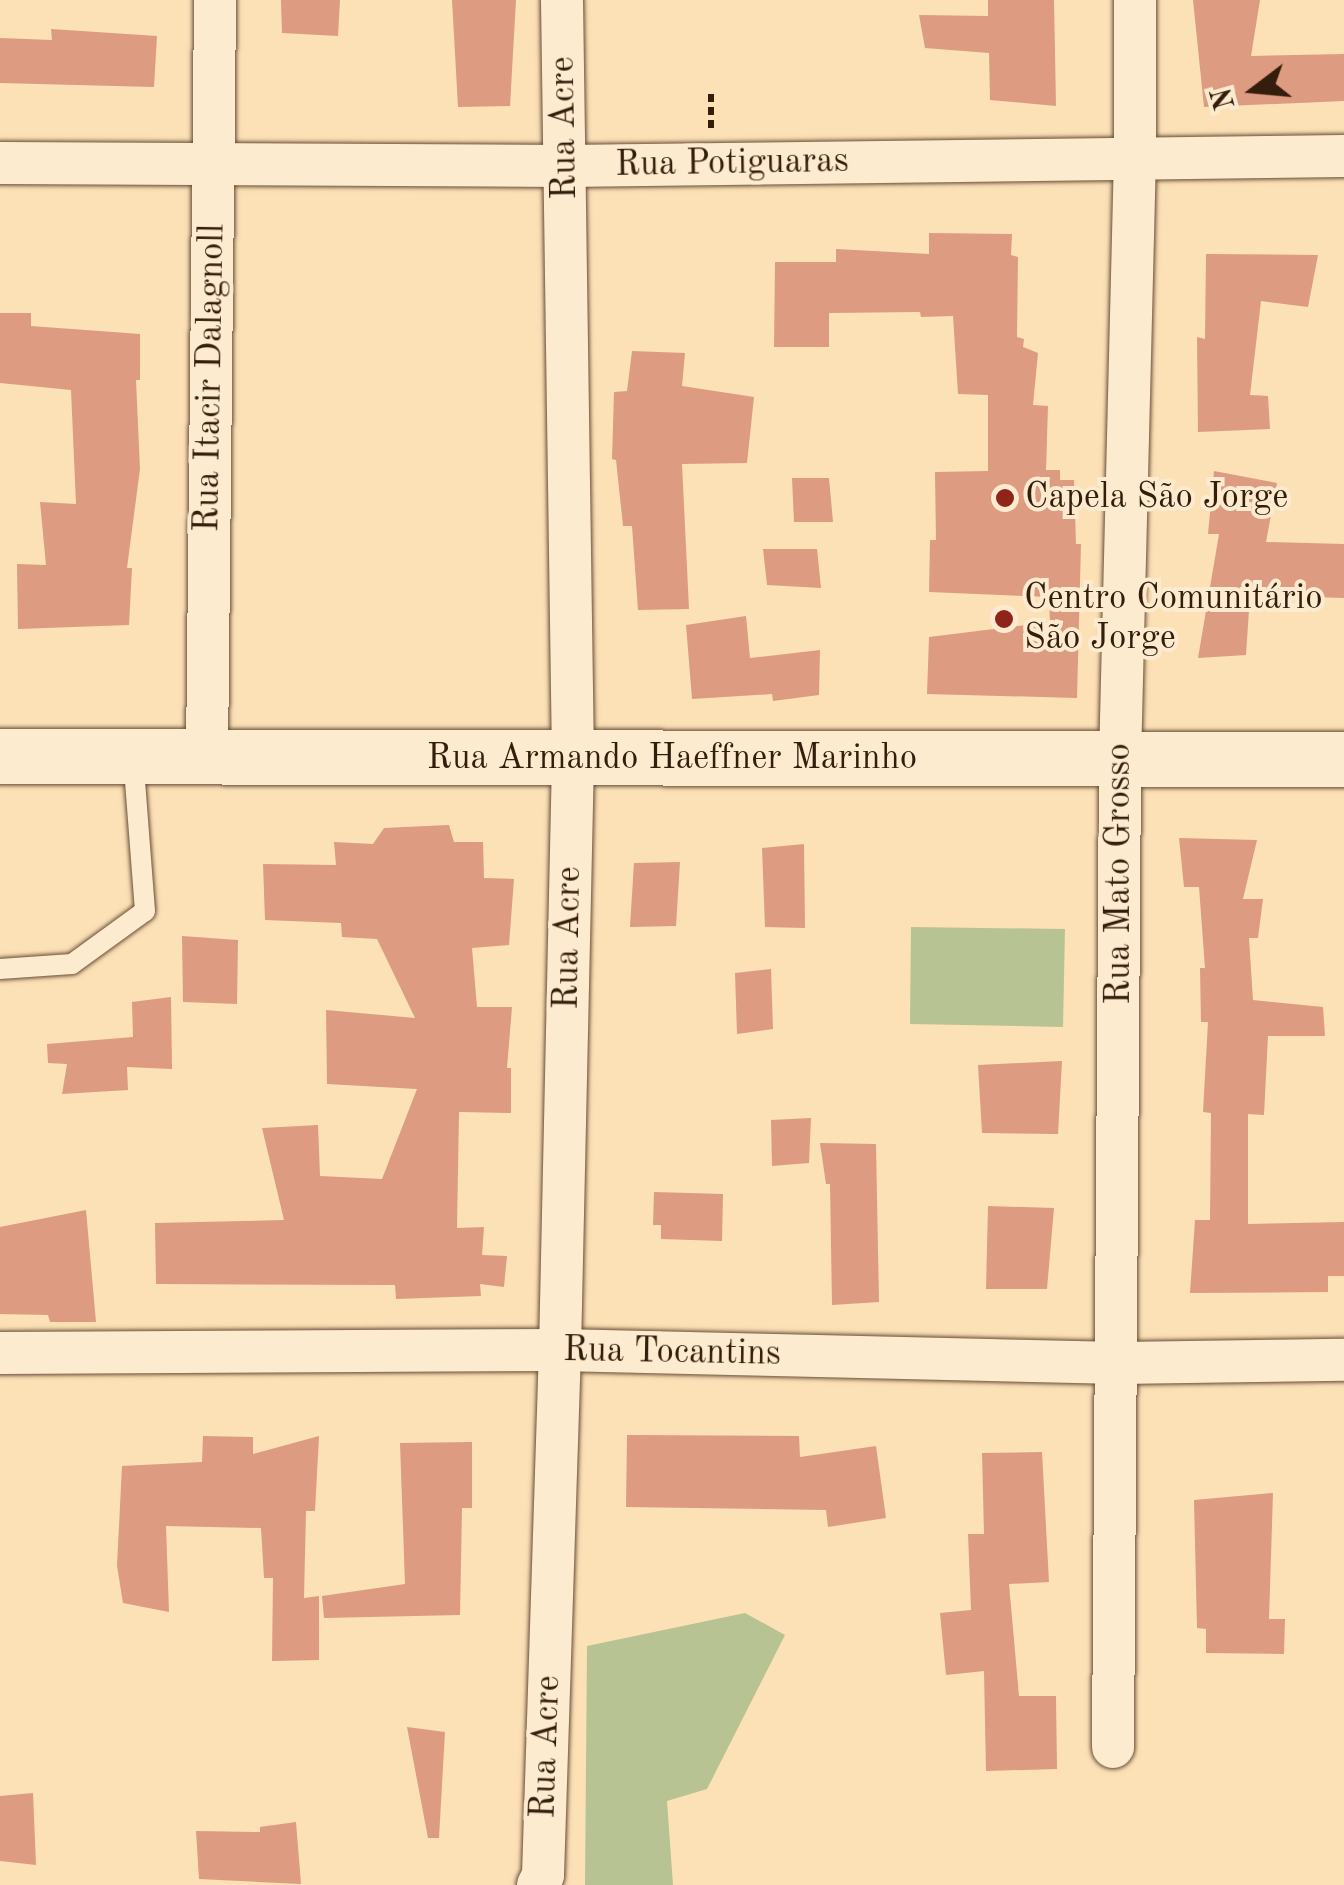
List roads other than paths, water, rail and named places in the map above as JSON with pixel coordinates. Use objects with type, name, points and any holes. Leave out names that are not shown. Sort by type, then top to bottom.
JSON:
[{"type":"street","name":"Rua Itacir Dalagnoll","points":[[208,756],[215,0]]},
{"type":"street","name":"Rua Acre","points":[[540,1880],[560,1350],[573,760],[562,0]]},
{"type":"street","name":"Rua Mato Grosso","points":[[1113,1748],[1119,1363],[1120,760],[1135,157],[1135,0]]},
{"type":"street","name":"Rua Potiguaras","points":[[0,162],[566,166],[1344,156]]},
{"type":"street","name":"Rua Armando Haeffner Marinho","points":[[0,756],[1344,760]]},
{"type":"street","name":"Rua Tocantins","points":[[0,1353],[560,1350],[1119,1363],[1344,1360]]},
{"type":"lane","points":[[0,969],[72,964],[145,911],[133,756]]},
{"type":"place","name":"Capela São Jorge","points":[[1005,498]]},
{"type":"place","name":"Centro Comunitário São Jorge","points":[[1004,619]]}]
